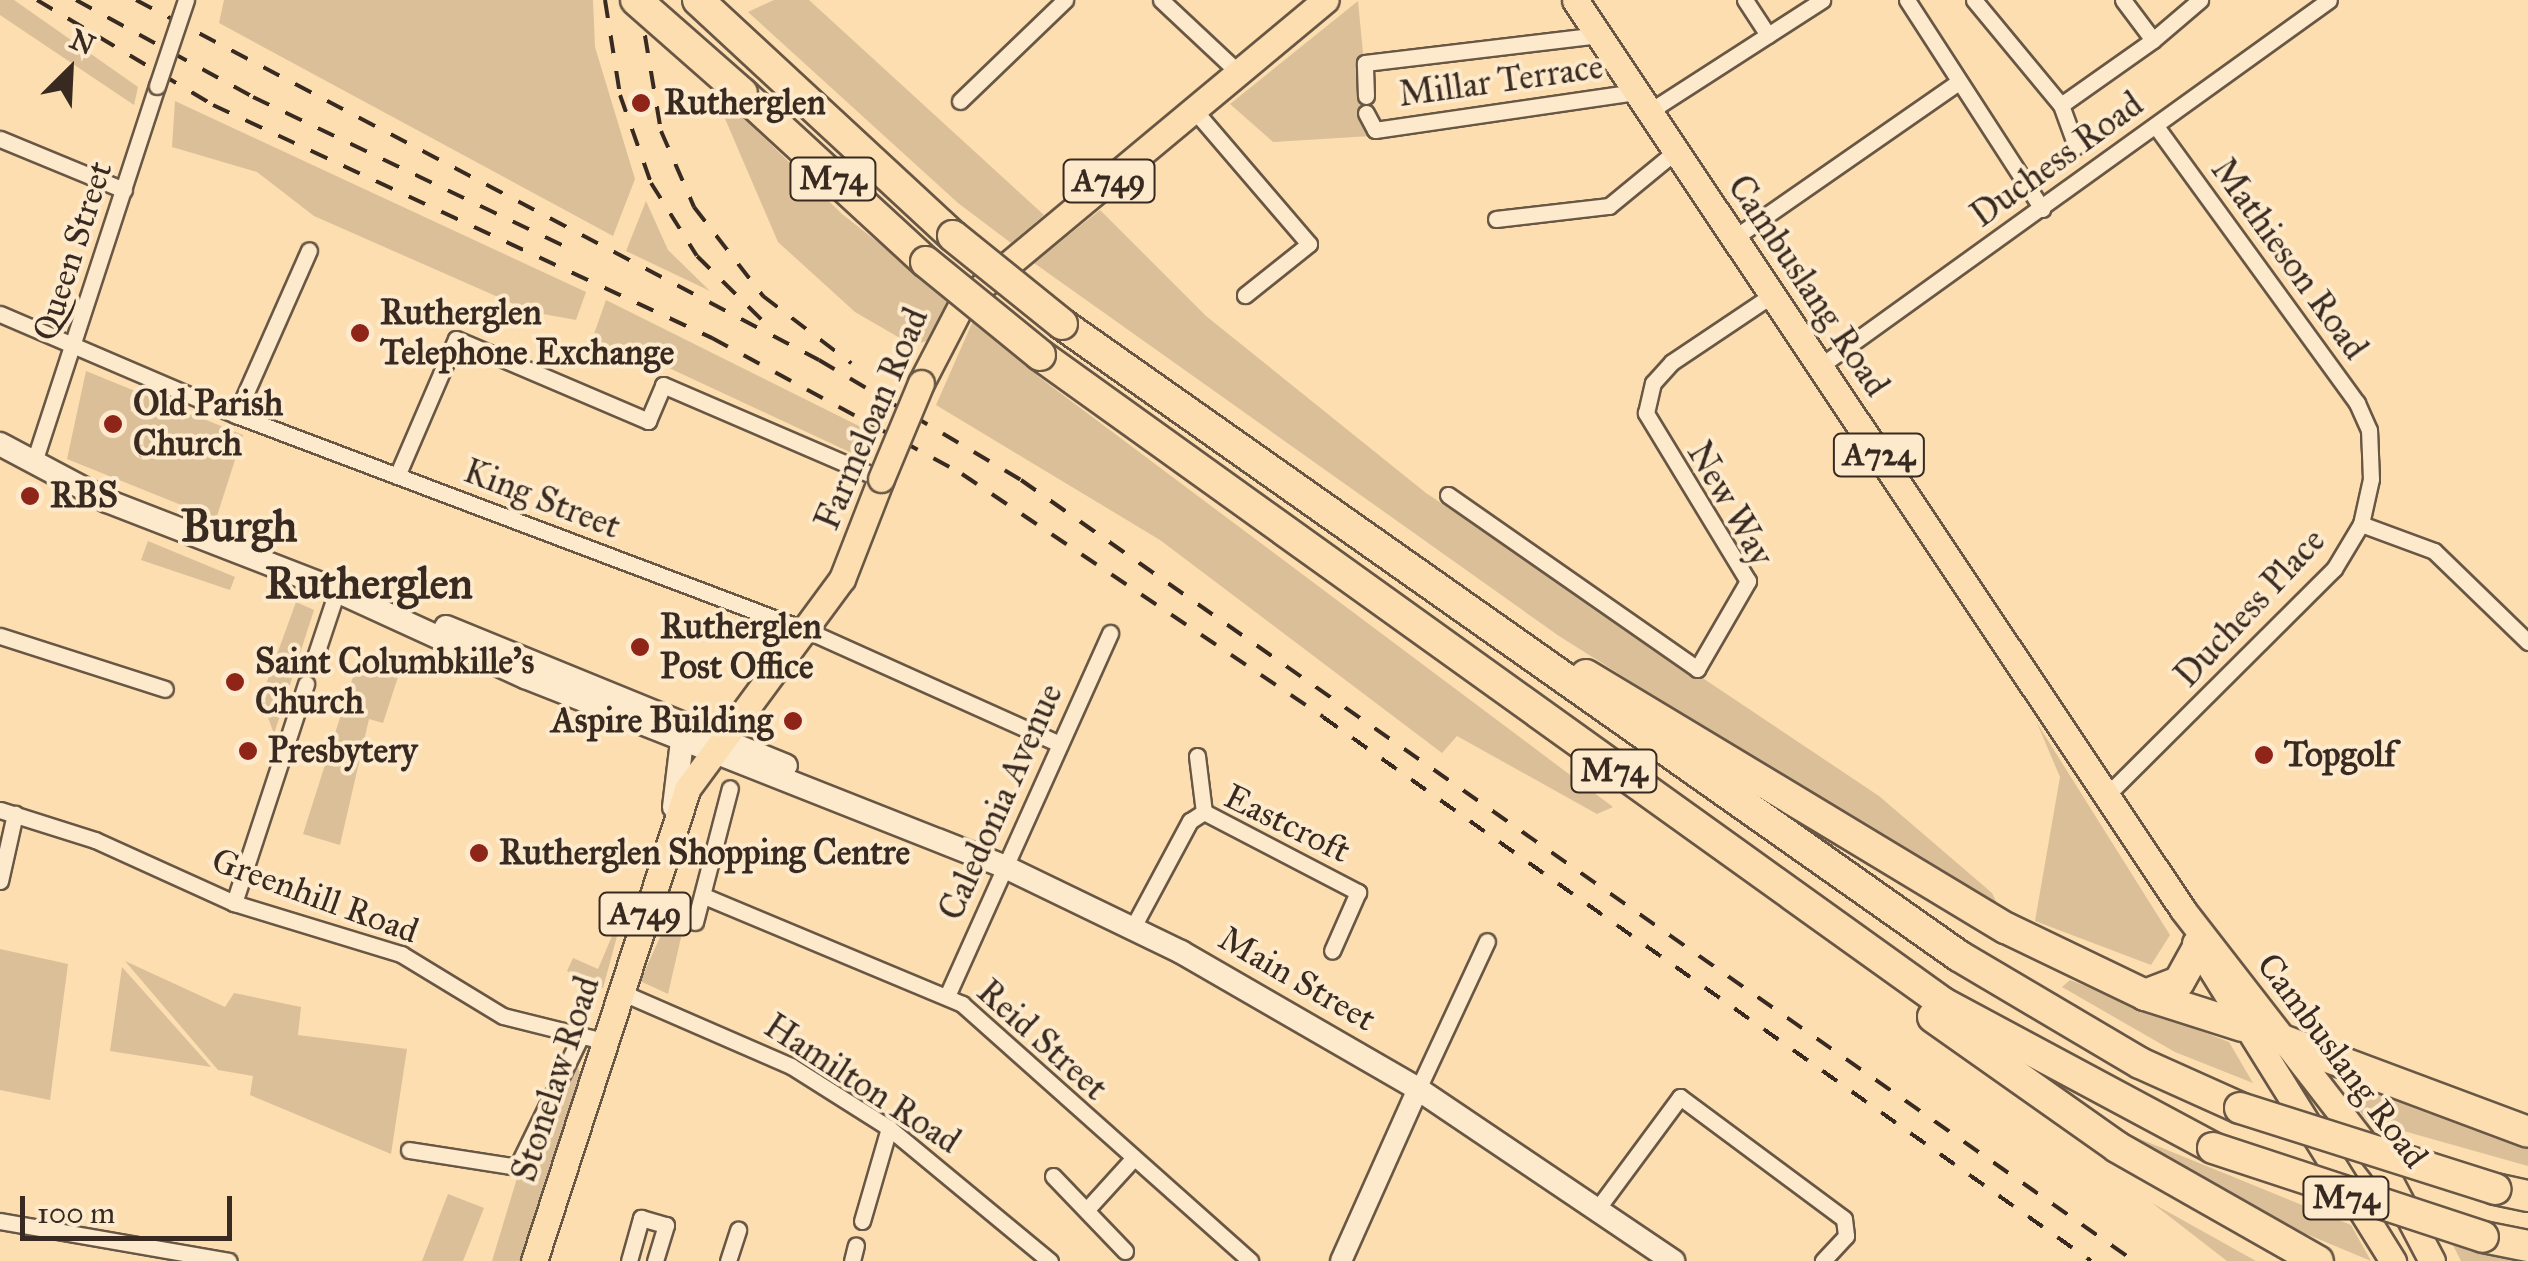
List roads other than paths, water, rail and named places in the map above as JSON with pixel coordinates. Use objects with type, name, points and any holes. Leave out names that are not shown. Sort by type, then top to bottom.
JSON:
[{"type":"highway","name":"M74","points":[[636,0],[926,262],[1040,356],[1943,1004],[2213,1148],[2483,1238],[2528,1246]]},
{"type":"highway","name":"M74","points":[[698,0],[953,236],[1062,324],[1368,546],[2012,990],[2240,1108],[2528,1196]]},
{"type":"highway","name":"M74","points":[[1268,522],[1469,690],[2100,1136],[2318,1261]]},
{"type":"highway","name":"M74","points":[[1368,546],[2006,928],[2145,995],[2242,1026]]},
{"type":"highway","points":[[2145,995],[2179,982],[2197,950]]},
{"type":"highway","points":[[2284,1042],[2356,1065],[2528,1132]]},
{"type":"highway","points":[[2323,1086],[2356,1065]]},
{"type":"main road","name":"Farmeloan Road","points":[[719,744],[808,632],[842,579],[920,383],[963,302],[1326,0]]},
{"type":"main road","name":"Cambuslang Road","points":[[1576,0],[2182,910],[2323,1086],[2406,1208],[2432,1261]]},
{"type":"main road","name":"Main Street","points":[[0,444],[108,501],[719,744],[1003,866],[1132,928],[1418,1090],[1673,1261]]},
{"type":"main road","name":"Main Street","points":[[338,591],[682,741],[719,744]]},
{"type":"main road","name":"A749","points":[[670,835],[682,741]]},
{"type":"main road","name":"Stonelaw Road","points":[[534,1261],[670,835],[719,744]]},
{"type":"main road","name":"Cambuslang Road","points":[[2182,910],[2197,950],[2242,1026],[2393,1261]]},
{"type":"main road","points":[[2242,1026],[2284,1042]]},
{"type":"main road","points":[[2316,1139],[2312,1103],[2323,1086]]},
{"type":"main road","points":[[2401,1261],[2406,1208]]},
{"type":"street","name":"Queen Street","points":[[34,462],[186,0]]},
{"type":"street","points":[[960,101],[1065,0]]},
{"type":"street","points":[[1162,0],[1240,74]]},
{"type":"street","points":[[1745,0],[1768,35]]},
{"type":"street","points":[[1643,101],[1768,35],[1822,0]]},
{"type":"street","points":[[1906,0],[2042,209]]},
{"type":"street","points":[[1974,0],[2061,105],[2076,146]]},
{"type":"street","points":[[2123,0],[2154,40]]},
{"type":"street","points":[[2061,105],[2154,40],[2200,0]]},
{"type":"street","name":"Duchess Road","points":[[1819,367],[2328,0]]},
{"type":"street","points":[[1366,96],[1365,63],[1599,35]]},
{"type":"street","points":[[1734,238],[1957,82]]},
{"type":"street","name":"Millar Terrace","points":[[1366,114],[1375,130],[1643,101]]},
{"type":"street","points":[[1195,110],[1308,244],[1245,295]]},
{"type":"street","name":"Mathieson Road","points":[[2156,126],[2370,430]]},
{"type":"street","points":[[0,139],[124,190]]},
{"type":"street","points":[[1496,219],[1610,206],[1676,151]]},
{"type":"street","points":[[236,414],[309,250]]},
{"type":"street","name":"New Way","points":[[1448,495],[1697,669],[1748,581],[1657,438],[1650,393],[1672,362],[1772,295]]},
{"type":"street","name":"King Street","points":[[0,314],[236,414],[808,632],[1060,744]]},
{"type":"street","points":[[398,476],[448,342],[648,421],[663,385],[882,478]]},
{"type":"street","name":"Duchess Place","points":[[2108,794],[2314,591],[2361,524],[2370,430]]},
{"type":"street","points":[[2361,524],[2434,551],[2528,642]]},
{"type":"street","points":[[316,654],[338,591]]},
{"type":"street","name":"Caledonia Avenue","points":[[947,996],[1110,633]]},
{"type":"street","points":[[0,636],[165,689]]},
{"type":"street","points":[[234,903],[306,684]]},
{"type":"street","points":[[1196,756],[1204,812]]},
{"type":"street","points":[[695,922],[730,788]]},
{"type":"street","points":[[0,881],[8,812]]},
{"type":"street","name":"Greenhill Road","points":[[8,812],[234,903],[401,954],[502,1016],[607,1042]]},
{"type":"street","name":"Eastcroft","points":[[1132,928],[1204,812],[1358,892],[1332,951]]},
{"type":"street","name":"Reid Street","points":[[704,896],[947,996],[1131,1161],[1250,1261]]},
{"type":"street","points":[[1341,1261],[1487,941]]},
{"type":"street","points":[[676,1010],[680,991]]},
{"type":"street","name":"Hamilton Road","points":[[622,992],[676,1010],[889,1128],[1050,1261]]},
{"type":"street","points":[[410,1150],[517,1167],[581,1036]]},
{"type":"street","points":[[1598,1208],[1680,1097],[1848,1224],[1823,1261]]},
{"type":"street","points":[[862,1221],[889,1128]]},
{"type":"street","points":[[1090,1206],[1131,1161]]},
{"type":"street","points":[[1054,1176],[1090,1206],[1124,1251]]},
{"type":"street","points":[[629,1261],[642,1218],[666,1225],[655,1261]]},
{"type":"street","points":[[0,1221],[229,1261]]},
{"type":"street","points":[[728,1261],[738,1230]]},
{"type":"railway","points":[[37,0],[213,105],[712,338],[962,474],[1323,717],[2091,1261]]},
{"type":"railway","points":[[76,0],[253,97],[575,251]]},
{"type":"railway","points":[[136,0],[819,360],[1021,480],[2134,1261]]},
{"type":"railway","points":[[605,0],[620,95],[651,183],[697,256],[762,320]]},
{"type":"railway","points":[[639,0],[661,131],[694,207],[763,296],[851,363]]},
{"type":"place","name":"Rutherglen","points":[[641,103]]},
{"type":"place","name":"Rutherglen Telephone Exchange","points":[[360,333]]},
{"type":"place","name":"Old Parish Church","points":[[113,424]]},
{"type":"place","name":"RBS","points":[[30,496]]},
{"type":"place","name":"Rutherglen Post Office","points":[[640,647]]},
{"type":"place","name":"Saint Columbkille's Church","points":[[235,682]]},
{"type":"place","name":"Aspire Building","points":[[793,721]]},
{"type":"place","name":"Presbytery","points":[[248,751]]},
{"type":"place","name":"Topgolf","points":[[2264,755]]},
{"type":"place","name":"Rutherglen Shopping Centre","points":[[479,853]]},
{"type":"district","name":"Burgh","points":[[239,526]]},
{"type":"district","name":"Rutherglen","points":[[369,583]]}]
